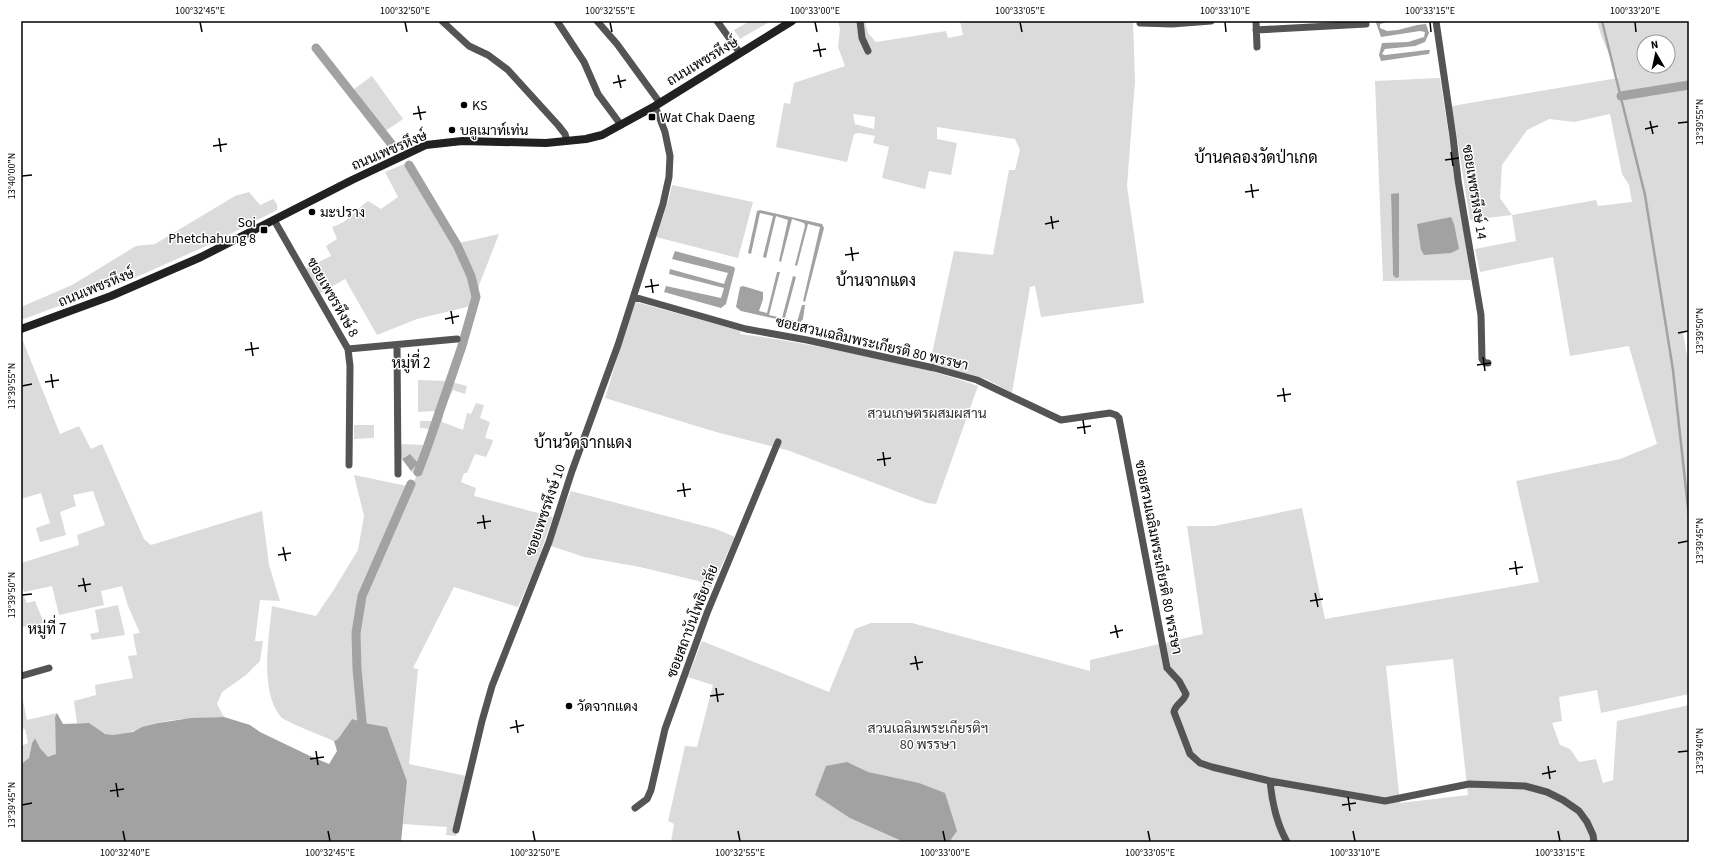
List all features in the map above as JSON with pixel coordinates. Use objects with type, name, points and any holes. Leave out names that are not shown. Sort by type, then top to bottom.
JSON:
[{"type":"main road","name":"ถนนเพชรหึงษ์","points":[[21,329],[111,296],[171,270],[243,237],[352,180],[426,146],[462,141],[524,143],[586,140],[602,135],[657,104],[792,21]]},
{"type":"street","points":[[442,21],[469,46],[488,55],[508,70],[558,125],[565,134],[567,141]]},
{"type":"street","points":[[556,21],[584,62],[598,94],[621,125]]},
{"type":"street","name":"ซอยเพชรหึงษ์ 10","points":[[456,830],[482,721],[492,686],[549,542],[572,471],[634,296],[663,204],[669,177],[670,156],[657,104],[617,44],[597,21]]},
{"type":"street","points":[[717,21],[740,53]]},
{"type":"street","points":[[860,21],[862,38],[868,51]]},
{"type":"street","points":[[1140,23],[1172,24],[1211,21]]},
{"type":"street","points":[[1256,21],[1257,46]]},
{"type":"street","name":"ซอยเพชรหึงษ์ 14","points":[[1436,21],[1458,180],[1480,310],[1482,359],[1485,363],[1488,363]]},
{"type":"street","points":[[1256,30],[1366,24]]},
{"type":"street","name":"ซอยเพชรหึงษ์ 8","points":[[274,220],[348,349],[350,366],[349,465]]},
{"type":"street","name":"ซอยสวนเฉลิมพระเกียรติ 80 พรรษา","points":[[634,296],[746,329],[807,340],[934,368],[976,380],[1061,420],[1110,414],[1116,415],[1119,418],[1167,668],[1179,681],[1186,694],[1185,698],[1176,706],[1174,712],[1190,754],[1200,763],[1212,768],[1270,781],[1385,801],[1469,784],[1526,786],[1547,792],[1563,800],[1579,812],[1587,822],[1594,835],[1594,842]]},
{"type":"street","points":[[348,349],[457,339]]},
{"type":"street","points":[[397,345],[398,474]]},
{"type":"street","name":"ซอยสถาบันโพธิยาลัย","points":[[635,808],[646,799],[651,790],[665,729],[707,613],[778,442]]},
{"type":"street","points":[[21,676],[49,668]]},
{"type":"street","points":[[1270,781],[1274,811],[1279,828],[1287,842]]},
{"type":"green space","points":[[750,21],[771,21],[740,39],[734,30]]},
{"type":"green space","points":[[838,21],[865,21],[868,33],[876,42],[946,31],[948,38],[963,35],[960,21],[1133,21],[1135,81],[1127,186],[1144,303],[1041,317],[1035,286],[1030,287],[1012,393],[986,379],[930,363],[954,251],[993,255],[1009,170],[1015,170],[1020,150],[1015,139],[937,127],[937,139],[957,143],[951,175],[929,171],[925,189],[882,178],[889,147],[873,143],[875,136],[859,133],[854,134],[847,162],[776,147],[784,103],[790,104],[794,83],[845,66],[838,47],[840,29]],"holes":[[[853,114],[875,117],[874,129],[855,124]]]},
{"type":"green space","name":"สวนเฉลิมพระเกียรติฯ 80 พรรษา","points":[[1597,21],[1689,21],[1689,330],[1683,332],[1689,369],[1689,694],[1601,713],[1597,690],[1559,697],[1562,721],[1552,723],[1560,745],[1570,749],[1579,762],[1596,759],[1603,783],[1613,780],[1617,721],[1689,705],[1689,842],[671,842],[674,824],[668,821],[685,746],[697,747],[713,685],[688,677],[702,641],[829,692],[855,629],[871,623],[912,623],[1090,671],[1090,660],[1203,634],[1187,526],[1214,526],[1302,508],[1325,619],[1539,582],[1516,481],[1620,459],[1657,444],[1629,346],[1570,356],[1553,257],[1480,272],[1475,249],[1516,241],[1512,215],[1470,220],[1452,106],[1618,78]],"holes":[[[1610,114],[1622,174],[1629,185],[1632,202],[1598,206],[1596,200],[1512,215],[1500,198],[1502,165],[1527,130],[1549,119],[1574,122]],[[1453,659],[1468,795],[1400,803],[1386,666]]]},
{"type":"green space","points":[[372,76],[403,119],[384,132],[354,89]]},
{"type":"green space","points":[[1440,78],[1471,280],[1383,281],[1375,81]],"holes":[[[1399,193],[1399,277],[1393,275],[1391,195]]]},
{"type":"green space","points":[[412,161],[459,243],[499,234],[471,306],[417,319],[377,335],[345,279],[319,294],[304,269],[331,256],[326,246],[337,239],[332,227],[343,222],[368,201],[381,209],[398,197],[385,172]]},
{"type":"green space","points":[[672,185],[753,202],[738,258],[656,237]]},
{"type":"green space","points":[[249,192],[260,205],[273,199],[277,204],[277,210],[215,242],[132,279],[21,320],[21,307],[72,285],[136,246],[155,244],[235,196]]},
{"type":"green space","name":"สวนเกษตรผสมผสาน","points":[[636,302],[741,331],[740,334],[800,343],[890,361],[935,372],[978,386],[936,504],[927,503],[787,450],[716,432],[605,398],[633,307]]},
{"type":"green space","points":[[23,341],[60,434],[79,426],[91,449],[102,444],[144,539],[151,545],[262,511],[269,565],[280,601],[260,600],[255,641],[263,641],[260,661],[246,675],[222,692],[217,704],[224,717],[190,718],[165,721],[119,735],[103,733],[88,724],[77,723],[74,701],[96,695],[95,685],[133,678],[128,656],[137,655],[133,634],[140,633],[128,606],[122,586],[101,591],[104,605],[59,615],[52,586],[24,592],[21,582],[21,563],[79,545],[77,535],[105,525],[93,491],[73,495],[76,506],[60,512],[66,535],[40,542],[36,528],[50,523],[41,493],[21,499],[21,342]]},
{"type":"green space","points":[[418,380],[448,381],[467,386],[465,394],[453,390],[444,408],[442,422],[463,430],[467,413],[471,414],[476,403],[484,405],[480,418],[490,422],[485,438],[493,440],[492,444],[486,457],[475,454],[467,473],[464,473],[461,482],[476,488],[474,496],[553,517],[534,570],[518,607],[454,587],[413,668],[418,669],[409,764],[466,776],[456,836],[446,835],[447,827],[403,824],[407,781],[387,727],[352,719],[338,739],[334,741],[281,717],[274,706],[268,679],[267,663],[272,606],[316,616],[358,550],[364,516],[354,475],[412,487],[416,477],[411,471],[410,454],[402,459],[400,455],[400,444],[427,445],[432,429],[420,428],[420,421],[435,421],[434,411],[418,412]]},
{"type":"green space","points":[[354,425],[374,425],[374,438],[354,439]]},
{"type":"green space","points":[[571,491],[716,529],[735,537],[711,588],[698,581],[640,567],[584,557],[548,545]]},
{"type":"green space","points":[[21,590],[27,603],[35,601],[44,623],[21,627]]},
{"type":"green space","points":[[118,605],[125,635],[92,640],[90,634],[99,632],[95,610]]},
{"type":"green space","points":[[21,692],[27,720],[57,713],[55,717],[57,754],[48,758],[40,748],[35,738],[32,743],[29,758],[21,764],[21,746],[28,743],[25,729],[21,728]]},
{"type":"shaded area","points":[[1378,21],[1391,21],[1380,24],[1380,28],[1387,31],[1426,24],[1429,33],[1425,42],[1415,46],[1385,49],[1382,54],[1385,55],[1430,50],[1429,54],[1381,61],[1379,55],[1382,43],[1408,42],[1424,37],[1425,32],[1420,31],[1381,37],[1376,23]]},
{"type":"shaded area","points":[[1399,193],[1399,277],[1396,278],[1393,275],[1391,194]]},
{"type":"shaded area","points":[[760,210],[822,224],[824,228],[805,302],[803,301],[820,227],[808,224],[797,266],[795,265],[805,226],[804,223],[792,219],[781,262],[779,261],[788,220],[776,216],[766,258],[763,257],[773,216],[760,213],[751,254],[748,253],[757,211]]},
{"type":"shaded area","points":[[1451,217],[1454,224],[1459,249],[1451,253],[1424,255],[1421,250],[1417,224]]},
{"type":"shaded area","points":[[675,251],[734,267],[735,269],[726,304],[721,308],[664,292],[666,286],[721,298],[724,288],[669,274],[670,269],[724,284],[728,273],[672,259]]},
{"type":"shaded area","points":[[777,272],[780,272],[769,315],[782,318],[793,276],[796,277],[785,318],[797,322],[802,305],[805,305],[803,319],[799,324],[741,311],[736,307],[740,287],[743,286],[763,292],[763,299],[759,311],[767,313]]},
{"type":"shaded area","points":[[410,454],[418,463],[411,471],[402,459]]},
{"type":"shaded area","points":[[57,713],[63,724],[89,723],[105,734],[113,735],[133,732],[142,727],[158,723],[191,718],[224,717],[250,725],[260,732],[329,764],[337,751],[334,741],[338,739],[352,719],[387,727],[407,781],[401,842],[21,842],[21,764],[29,758],[32,743],[35,738],[40,748],[48,757],[56,754],[55,717]]},
{"type":"shaded area","points":[[847,762],[868,772],[919,783],[945,793],[957,831],[949,842],[904,842],[850,818],[815,795],[826,766]]},
{"type":"waterway","points":[[1602,21],[1645,195],[1673,370],[1689,517]]},
{"type":"waterway","points":[[316,48],[393,146]]},
{"type":"waterway","points":[[1621,96],[1689,85]]},
{"type":"waterway","points":[[409,165],[457,245],[471,276],[476,297],[462,346],[418,472]]},
{"type":"waterway","points":[[363,733],[357,669],[356,633],[362,596],[411,484]]},
{"type":"place","name":"KS","points":[[464,105]]},
{"type":"place","name":"Wat Chak Daeng","points":[[652,117]]},
{"type":"place","name":"บลูเมาท์เท่น","points":[[452,130]]},
{"type":"place","name":"มะปราง","points":[[312,212]]},
{"type":"place","name":"Soi Phetchahung 8","points":[[264,230]]},
{"type":"place","name":"วัดจากแดง","points":[[569,706]]},
{"type":"district","name":"บ้านคลองวัดป่าเกด","points":[[1256,157]]},
{"type":"district","name":"บ้านจากแดง","points":[[876,280]]},
{"type":"district","name":"หมู่ที่ 2","points":[[411,363]]},
{"type":"district","name":"บ้านวัดจากแดง","points":[[583,442]]},
{"type":"district","name":"หมู่ที่ 7","points":[[47,629]]}]
